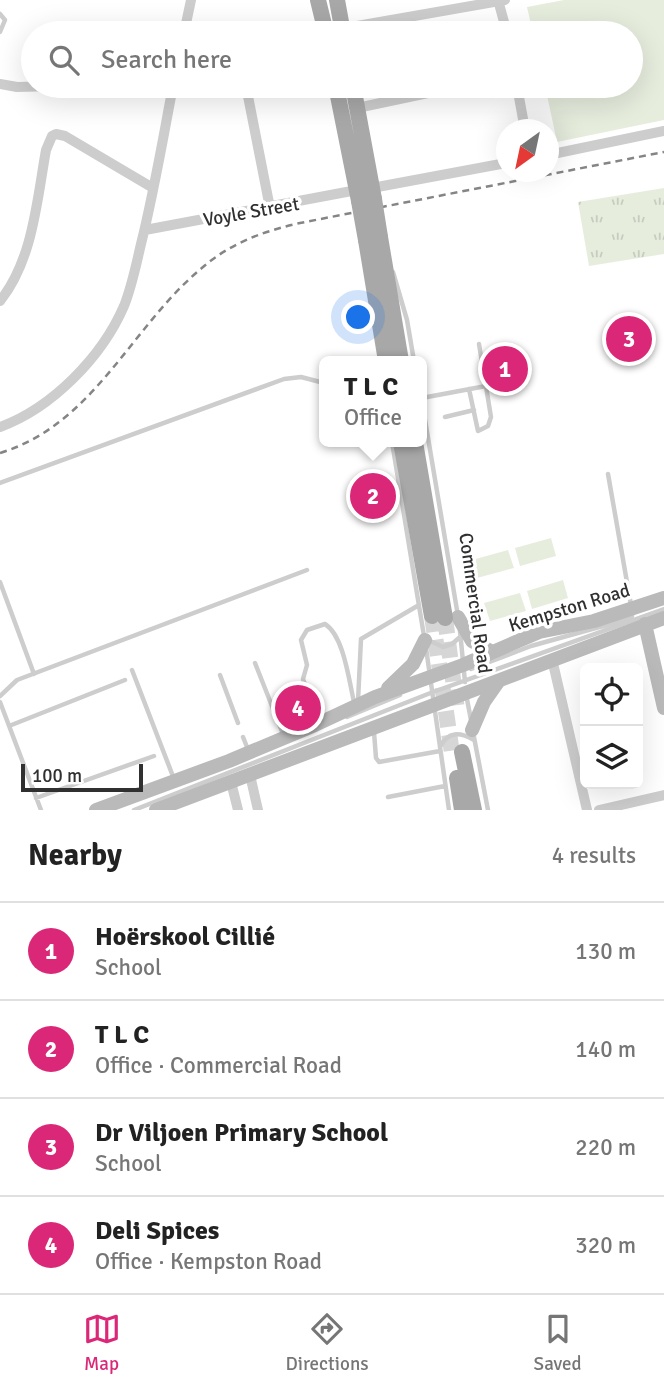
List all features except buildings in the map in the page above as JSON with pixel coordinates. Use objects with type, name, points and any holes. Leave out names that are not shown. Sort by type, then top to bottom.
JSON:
[{"type":"main road","points":[[320,0],[323,21]]},
{"type":"main road","points":[[337,0],[341,21]]},
{"type":"main road","points":[[339,98],[376,240],[400,356]]},
{"type":"main road","points":[[355,98],[365,194]]},
{"type":"main road","points":[[376,240],[373,287],[385,356]]},
{"type":"main road","name":"Commercial Road","points":[[402,447],[445,617]]},
{"type":"main road","name":"Commercial Road","points":[[416,447],[445,617]]},
{"type":"main road","name":"Kempston Road","points":[[156,810],[171,807],[373,727],[463,668],[539,632],[594,621],[664,598]]},
{"type":"main road","points":[[445,617],[472,641],[492,652]]},
{"type":"main road","name":"Kempston Road","points":[[96,810],[284,738],[375,697],[498,681],[664,618]]},
{"type":"main road","points":[[645,624],[664,708]]},
{"type":"main road","points":[[375,697],[405,674],[418,657],[424,638]]},
{"type":"main road","points":[[473,735],[484,702],[498,681]]},
{"type":"main road","points":[[448,751],[462,810]]},
{"type":"main road","points":[[448,751],[474,810]]},
{"type":"street","points":[[187,21],[191,0]]},
{"type":"street","points":[[395,21],[500,1],[504,21]]},
{"type":"street","points":[[0,84],[21,87]]},
{"type":"street","points":[[0,427],[14,422],[50,400],[104,341],[115,324],[131,287],[171,98]]},
{"type":"street","points":[[248,98],[270,208]]},
{"type":"street","points":[[357,108],[404,98]]},
{"type":"street","points":[[519,98],[523,119]]},
{"type":"street","points":[[559,153],[664,131]]},
{"type":"street","points":[[0,301],[21,266],[28,244],[46,150],[52,136],[65,136],[153,188]]},
{"type":"street","name":"Voyle Street","points":[[145,229],[365,194],[496,165]]},
{"type":"street","points":[[552,659],[587,810]]},
{"type":"street","points":[[250,775],[258,810]]},
{"type":"street","points":[[231,782],[238,810]]},
{"type":"street","points":[[599,810],[664,795]]},
{"type":"lane","points":[[331,0],[338,21]]},
{"type":"lane","points":[[0,14],[5,20],[0,32]]},
{"type":"lane","points":[[376,240],[400,292],[413,356]]},
{"type":"lane","points":[[373,287],[376,347]]},
{"type":"lane","points":[[469,389],[478,430],[485,428],[491,417],[479,344]]},
{"type":"lane","points":[[0,483],[284,379],[301,377],[319,382]]},
{"type":"lane","points":[[427,399],[485,386]]},
{"type":"lane","points":[[445,417],[474,410]]},
{"type":"lane","points":[[393,447],[432,689],[448,751],[445,786],[449,810]]},
{"type":"lane","name":"Commercial Road","points":[[427,447],[445,617],[460,636],[473,735],[488,810]]},
{"type":"lane","points":[[608,474],[632,609]]},
{"type":"lane","points":[[0,696],[17,680],[307,570]]},
{"type":"lane","points":[[0,582],[34,674]]},
{"type":"lane","points":[[463,668],[603,626],[664,604]]},
{"type":"lane","points":[[356,706],[361,639],[419,605]]},
{"type":"lane","points":[[466,687],[664,609]]},
{"type":"lane","points":[[320,723],[303,679],[307,665],[302,640],[307,630],[325,624],[332,631],[344,655],[356,706]]},
{"type":"lane","points":[[424,638],[443,647],[452,644],[460,636]]},
{"type":"lane","points":[[255,663],[284,738]]},
{"type":"lane","points":[[132,670],[174,780]]},
{"type":"lane","points":[[220,675],[238,723]]},
{"type":"lane","points":[[9,726],[125,680]]},
{"type":"lane","points":[[116,810],[432,689]]},
{"type":"lane","points":[[134,810],[432,689]]},
{"type":"lane","points":[[0,702],[41,810]]},
{"type":"lane","points":[[373,727],[376,758],[379,762],[448,751]]},
{"type":"lane","points":[[448,751],[444,738],[452,734],[473,735]]},
{"type":"lane","points":[[243,737],[249,752]]},
{"type":"lane","points":[[36,798],[153,756]]},
{"type":"lane","points":[[388,797],[445,786]]},
{"type":"green space","points":[[564,0],[664,0],[664,120],[559,142],[559,119],[552,119],[548,98],[643,98],[643,21],[530,21],[527,7]]},
{"type":"green space","points":[[664,188],[664,254],[589,266],[578,202]]},
{"type":"green space","points":[[551,538],[556,556],[520,566],[515,548]]},
{"type":"green space","points":[[508,550],[514,568],[477,578],[472,560]]},
{"type":"green space","points":[[563,580],[568,598],[532,609],[527,591]]},
{"type":"green space","points":[[520,593],[526,611],[490,621],[484,603]]},
{"type":"tunnel","points":[[432,616],[452,753]]},
{"type":"tunnel","points":[[445,618],[457,710]]},
{"type":"railway","points":[[0,453],[33,439],[62,420],[87,397],[178,291],[203,267],[248,239],[300,223],[664,152]]},
{"type":"place","name":"Dr Viljoen Primary School","points":[[629,339]]},
{"type":"place","name":"Hoërskool Cillié","points":[[505,369]]},
{"type":"place","name":"T L C","points":[[373,496]]},
{"type":"place","name":"Deli Spices","points":[[298,708]]}]
